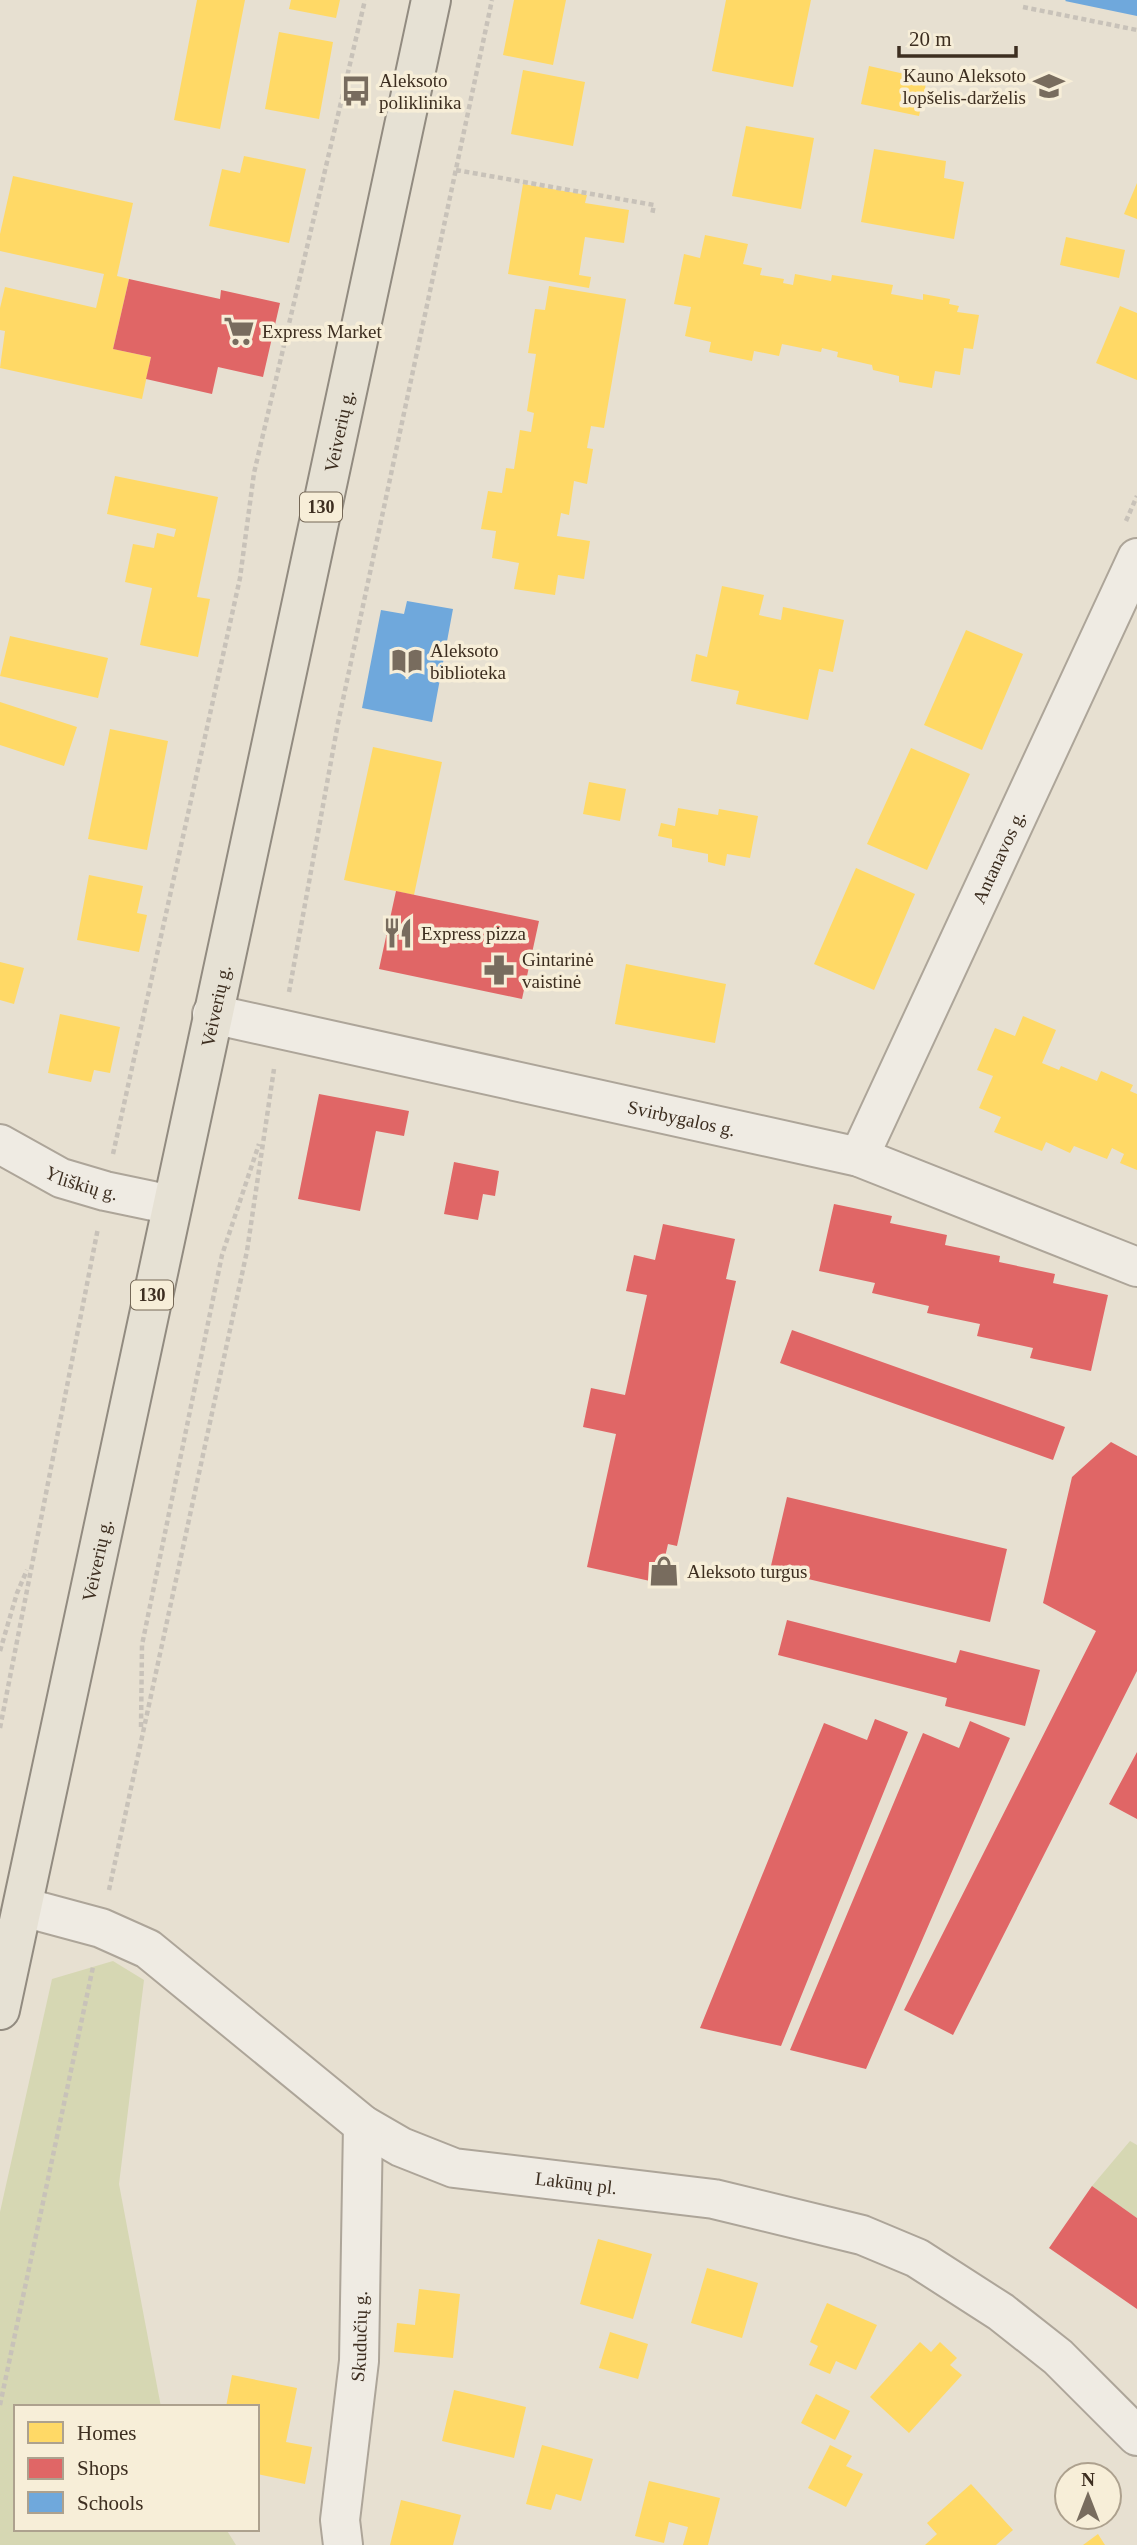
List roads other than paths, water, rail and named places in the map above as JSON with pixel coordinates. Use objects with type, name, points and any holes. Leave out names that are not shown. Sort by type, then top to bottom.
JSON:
[{"type":"main road","name":"Veiverių g.","points":[[0,2010],[431,0]]},
{"type":"street","name":"Antanavos g.","points":[[859,1157],[1137,558]]},
{"type":"street","name":"Svirbygalos g.","points":[[212,1014],[859,1157],[1137,1268]]},
{"type":"street","name":"Yliškių g.","points":[[0,1144],[61,1178],[105,1192],[172,1205]]},
{"type":"street","name":"Lakūnų pl.","points":[[23,1907],[101,1928],[148,1949],[363,2125],[401,2147],[454,2168],[714,2199],[862,2235],[917,2258],[1001,2312],[1058,2357],[1137,2436]]},
{"type":"street","name":"Skudučių g.","points":[[343,2545],[341,2520],[359,2361],[363,2125]]},
{"type":"place","name":"Kauno Aleksoto lopšelis-darželis","points":[[1049,86]]},
{"type":"place","name":"Aleksoto poliklinika","points":[[356,91]]},
{"type":"place","name":"Express Market","points":[[239,331]]},
{"type":"place","name":"Aleksoto biblioteka","points":[[407,661]]},
{"type":"place","name":"Express pizza","points":[[398,933]]},
{"type":"place","name":"Gintarinė vaistinė","points":[[499,970]]},
{"type":"place","name":"Aleksoto turgus","points":[[664,1571]]}]
